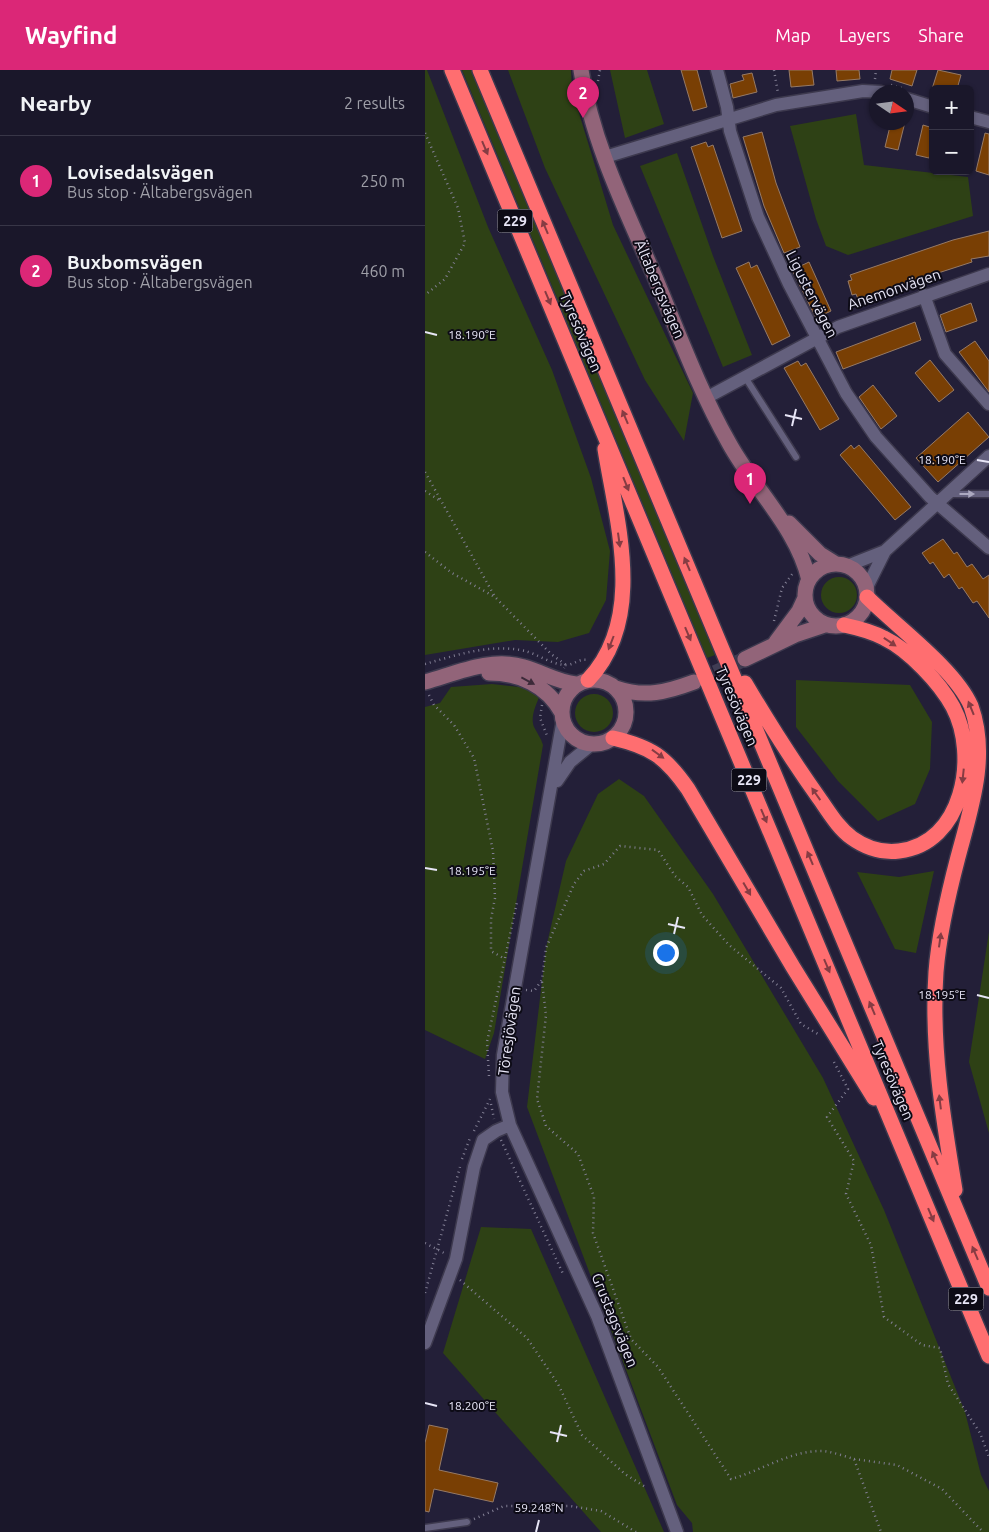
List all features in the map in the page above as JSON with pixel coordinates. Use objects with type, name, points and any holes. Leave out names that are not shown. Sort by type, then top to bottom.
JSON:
[{"type":"highway","name":"Tyresövägen","points":[[452,70],[989,1356]]},
{"type":"highway","name":"Tyresövägen","points":[[480,70],[989,1288]]},
{"type":"highway","points":[[582,682],[601,665],[611,645],[619,623],[623,599],[620,547],[601,423]]},
{"type":"highway","points":[[867,593],[958,685],[971,706],[980,741],[977,784],[941,934],[934,1010],[940,1103],[960,1219]]},
{"type":"highway","points":[[719,642],[777,735],[840,827],[865,846],[893,852],[908,850],[921,845],[939,832],[952,815],[959,798],[963,776],[964,749],[961,725],[942,689],[915,661],[886,639],[868,630],[845,625]]},
{"type":"highway","points":[[613,738],[649,748],[673,768],[898,1138]]},
{"type":"street","name":"Ältabergsvägen","points":[[581,70],[590,116],[605,157],[706,398],[729,444],[765,496],[798,550],[809,580]]},
{"type":"street","name":"Ligustervägen","points":[[717,70],[730,131],[758,217],[816,338],[846,393],[876,437],[989,548]]},
{"type":"street","points":[[605,157],[728,119],[798,101],[869,91]]},
{"type":"street","points":[[914,101],[929,106]]},
{"type":"street","points":[[974,118],[989,122]]},
{"type":"street","name":"Anemonvägen","points":[[706,398],[816,338],[869,314],[989,274]]},
{"type":"street","points":[[925,296],[945,354],[989,404]]},
{"type":"street","points":[[745,659],[775,643],[825,624],[845,625],[858,617],[864,608],[867,593],[885,551],[940,498],[989,456]]},
{"type":"street","name":"Ältabergsvägen","points":[[765,496],[807,543],[820,554],[842,565]]},
{"type":"street","points":[[775,643],[799,611],[805,598],[809,580],[816,571],[825,566],[842,565],[885,551]]},
{"type":"street","points":[[842,565],[858,572],[865,580],[867,593]]},
{"type":"street","points":[[805,598],[812,615],[825,624]]},
{"type":"street","points":[[426,686],[481,665],[500,663],[523,666],[556,680],[582,682],[597,680],[629,693],[655,694],[694,682]]},
{"type":"street","points":[[463,671],[498,673],[521,677],[548,693],[563,716],[569,732],[579,741],[592,744],[603,743],[621,732],[636,709],[655,694]]},
{"type":"street","points":[[563,716],[564,700],[568,692],[582,682]]},
{"type":"street","points":[[616,688],[624,699],[626,722]]},
{"type":"street","name":"Töresjövägen","points":[[510,1125],[502,1092],[503,1055],[534,878],[553,787],[563,716]]},
{"type":"street","name":"Töresjövägen","points":[[553,787],[570,762],[592,744]]},
{"type":"street","points":[[425,1343],[456,1259],[473,1166],[483,1140],[496,1131],[510,1125]]},
{"type":"street","name":"Grustagsvägen","points":[[510,1125],[597,1316],[677,1532]]},
{"type":"lane","points":[[745,377],[796,457]]},
{"type":"lane","points":[[940,498],[989,494]]},
{"type":"lane","points":[[425,1528],[467,1522]]},
{"type":"path","points":[[597,88],[600,70]]},
{"type":"path","points":[[774,70],[778,95]]},
{"type":"path","points":[[425,133],[458,208],[465,243],[445,279],[425,295]]},
{"type":"path","points":[[425,472],[495,597],[551,654],[566,665],[556,680]]},
{"type":"path","points":[[425,491],[441,500]]},
{"type":"path","points":[[425,552],[452,573],[495,597]]},
{"type":"path","points":[[772,624],[782,588],[788,578],[804,565]]},
{"type":"path","points":[[426,686],[434,705],[454,725],[474,758],[493,851],[495,898],[491,919],[491,951],[505,959]]},
{"type":"path","points":[[548,693],[541,707],[540,718],[548,738],[548,745]]},
{"type":"path","points":[[821,1036],[801,1024],[781,988],[729,945],[702,914],[688,887],[675,876],[658,850],[620,846],[604,864],[584,871],[574,884],[546,948],[542,980],[546,1014],[537,1099],[546,1126],[578,1154],[594,1197],[593,1233],[631,1339],[657,1367],[731,1479],[752,1473],[790,1456],[823,1451],[854,1459],[897,1465],[942,1489],[983,1532]]},
{"type":"path","points":[[489,1080],[487,1042],[519,893]]},
{"type":"path","points":[[515,988],[534,991],[542,980]]},
{"type":"path","points":[[830,1054],[848,1089],[827,1117],[854,1161],[846,1194],[871,1245],[884,1318],[922,1345],[940,1348],[948,1384],[980,1432],[989,1457]]},
{"type":"path","points":[[490,1090],[496,1131],[567,1282]]},
{"type":"path","points":[[425,1293],[466,1146],[490,1100]]},
{"type":"path","points":[[425,1243],[456,1259]]},
{"type":"path","points":[[451,1273],[527,1338],[558,1384],[582,1435],[625,1474],[654,1492]]},
{"type":"path","points":[[854,1459],[881,1532]]},
{"type":"path","points":[[467,1522],[504,1506],[570,1506],[601,1511],[636,1532]]},
{"type":"green space","points":[[425,70],[427,70],[488,227],[552,370],[591,478],[610,551],[606,600],[589,633],[558,642],[515,640],[425,655]]},
{"type":"green space","points":[[462,70],[473,70],[715,655],[707,658]]},
{"type":"green space","points":[[508,70],[571,70],[572,90],[613,225],[693,393],[684,441],[645,380],[545,168]]},
{"type":"green space","points":[[610,70],[647,70],[664,124],[625,138]]},
{"type":"green space","points":[[856,114],[864,165],[929,172],[929,175],[968,177],[973,216],[848,255],[826,246],[816,219],[790,126]]},
{"type":"green space","points":[[677,153],[713,256],[752,355],[723,367],[640,166]]},
{"type":"green space","points":[[839,577],[852,582],[857,595],[852,608],[839,613],[826,608],[821,595],[826,582]]},
{"type":"green space","points":[[796,680],[910,685],[932,722],[930,769],[915,804],[878,821],[838,781],[796,727]]},
{"type":"green space","points":[[492,684],[519,687],[540,695],[534,711],[533,723],[543,745],[494,1033],[485,1059],[425,1030],[425,707],[440,703],[451,687]]},
{"type":"green space","points":[[594,694],[607,700],[613,713],[607,726],[594,732],[581,726],[575,713],[581,700]]},
{"type":"green space","points":[[619,779],[644,796],[713,894],[823,1078],[884,1210],[965,1412],[981,1475],[989,1491],[989,1532],[693,1532],[692,1523],[677,1505],[527,1107],[546,948],[566,861],[598,794]]},
{"type":"green space","points":[[934,871],[916,953],[895,949],[857,872],[899,877]]},
{"type":"green space","points":[[989,932],[989,1133],[969,1062]]},
{"type":"green space","points":[[481,1227],[531,1229],[664,1532],[601,1532],[443,1353]]},
{"type":"building","points":[[681,70],[697,70],[707,107],[693,111]]},
{"type":"building","points":[[789,70],[812,70],[814,85],[791,87]]},
{"type":"building","points":[[836,70],[859,70],[860,79],[837,81]]},
{"type":"building","points":[[892,70],[917,70],[912,85],[890,79]]},
{"type":"building","points":[[938,70],[961,75],[958,85],[933,85]]},
{"type":"building","points":[[752,73],[757,92],[733,98],[730,84],[744,80],[742,75]]},
{"type":"building","points":[[923,125],[929,127],[929,158],[916,155]]},
{"type":"building","points":[[889,130],[903,130],[898,150],[885,147]]},
{"type":"building","points":[[762,132],[776,183],[800,247],[784,253],[764,206],[743,137]]},
{"type":"building","points":[[985,133],[989,134],[989,175],[976,171]]},
{"type":"building","points":[[706,142],[708,147],[713,145],[742,231],[722,238],[691,147]]},
{"type":"building","points":[[989,231],[989,256],[971,259],[972,262],[858,299],[856,294],[852,295],[848,281],[852,280],[850,275],[953,240]]},
{"type":"building","points":[[749,262],[751,268],[757,265],[790,336],[772,345],[736,268]]},
{"type":"building","points":[[809,262],[831,311],[816,318],[792,270]]},
{"type":"building","points":[[971,303],[977,321],[946,332],[940,315]]},
{"type":"building","points":[[915,322],[921,340],[843,369],[836,352]]},
{"type":"building","points":[[975,341],[989,361],[989,392],[959,352]]},
{"type":"building","points":[[930,360],[954,390],[939,402],[915,373]]},
{"type":"building","points":[[798,361],[801,366],[806,363],[839,419],[820,430],[784,368]]},
{"type":"building","points":[[873,385],[897,416],[881,429],[859,397]]},
{"type":"building","points":[[968,412],[989,437],[938,482],[916,458]]},
{"type":"building","points":[[851,445],[854,449],[859,445],[911,507],[895,520],[840,455]]},
{"type":"building","points":[[943,539],[954,554],[957,552],[967,567],[972,564],[983,579],[989,575],[989,618],[977,601],[973,603],[962,587],[959,589],[949,574],[944,578],[933,562],[930,564],[922,553]]},
{"type":"building","points":[[429,1425],[448,1429],[439,1470],[498,1483],[493,1502],[434,1489],[429,1512],[425,1511],[425,1443]]},
{"type":"tunnel","points":[[694,682],[745,659]]},
{"type":"place","name":"Buxbomsvägen","points":[[583,118]]},
{"type":"place","name":"Lovisedalsvägen","points":[[750,504]]}]
